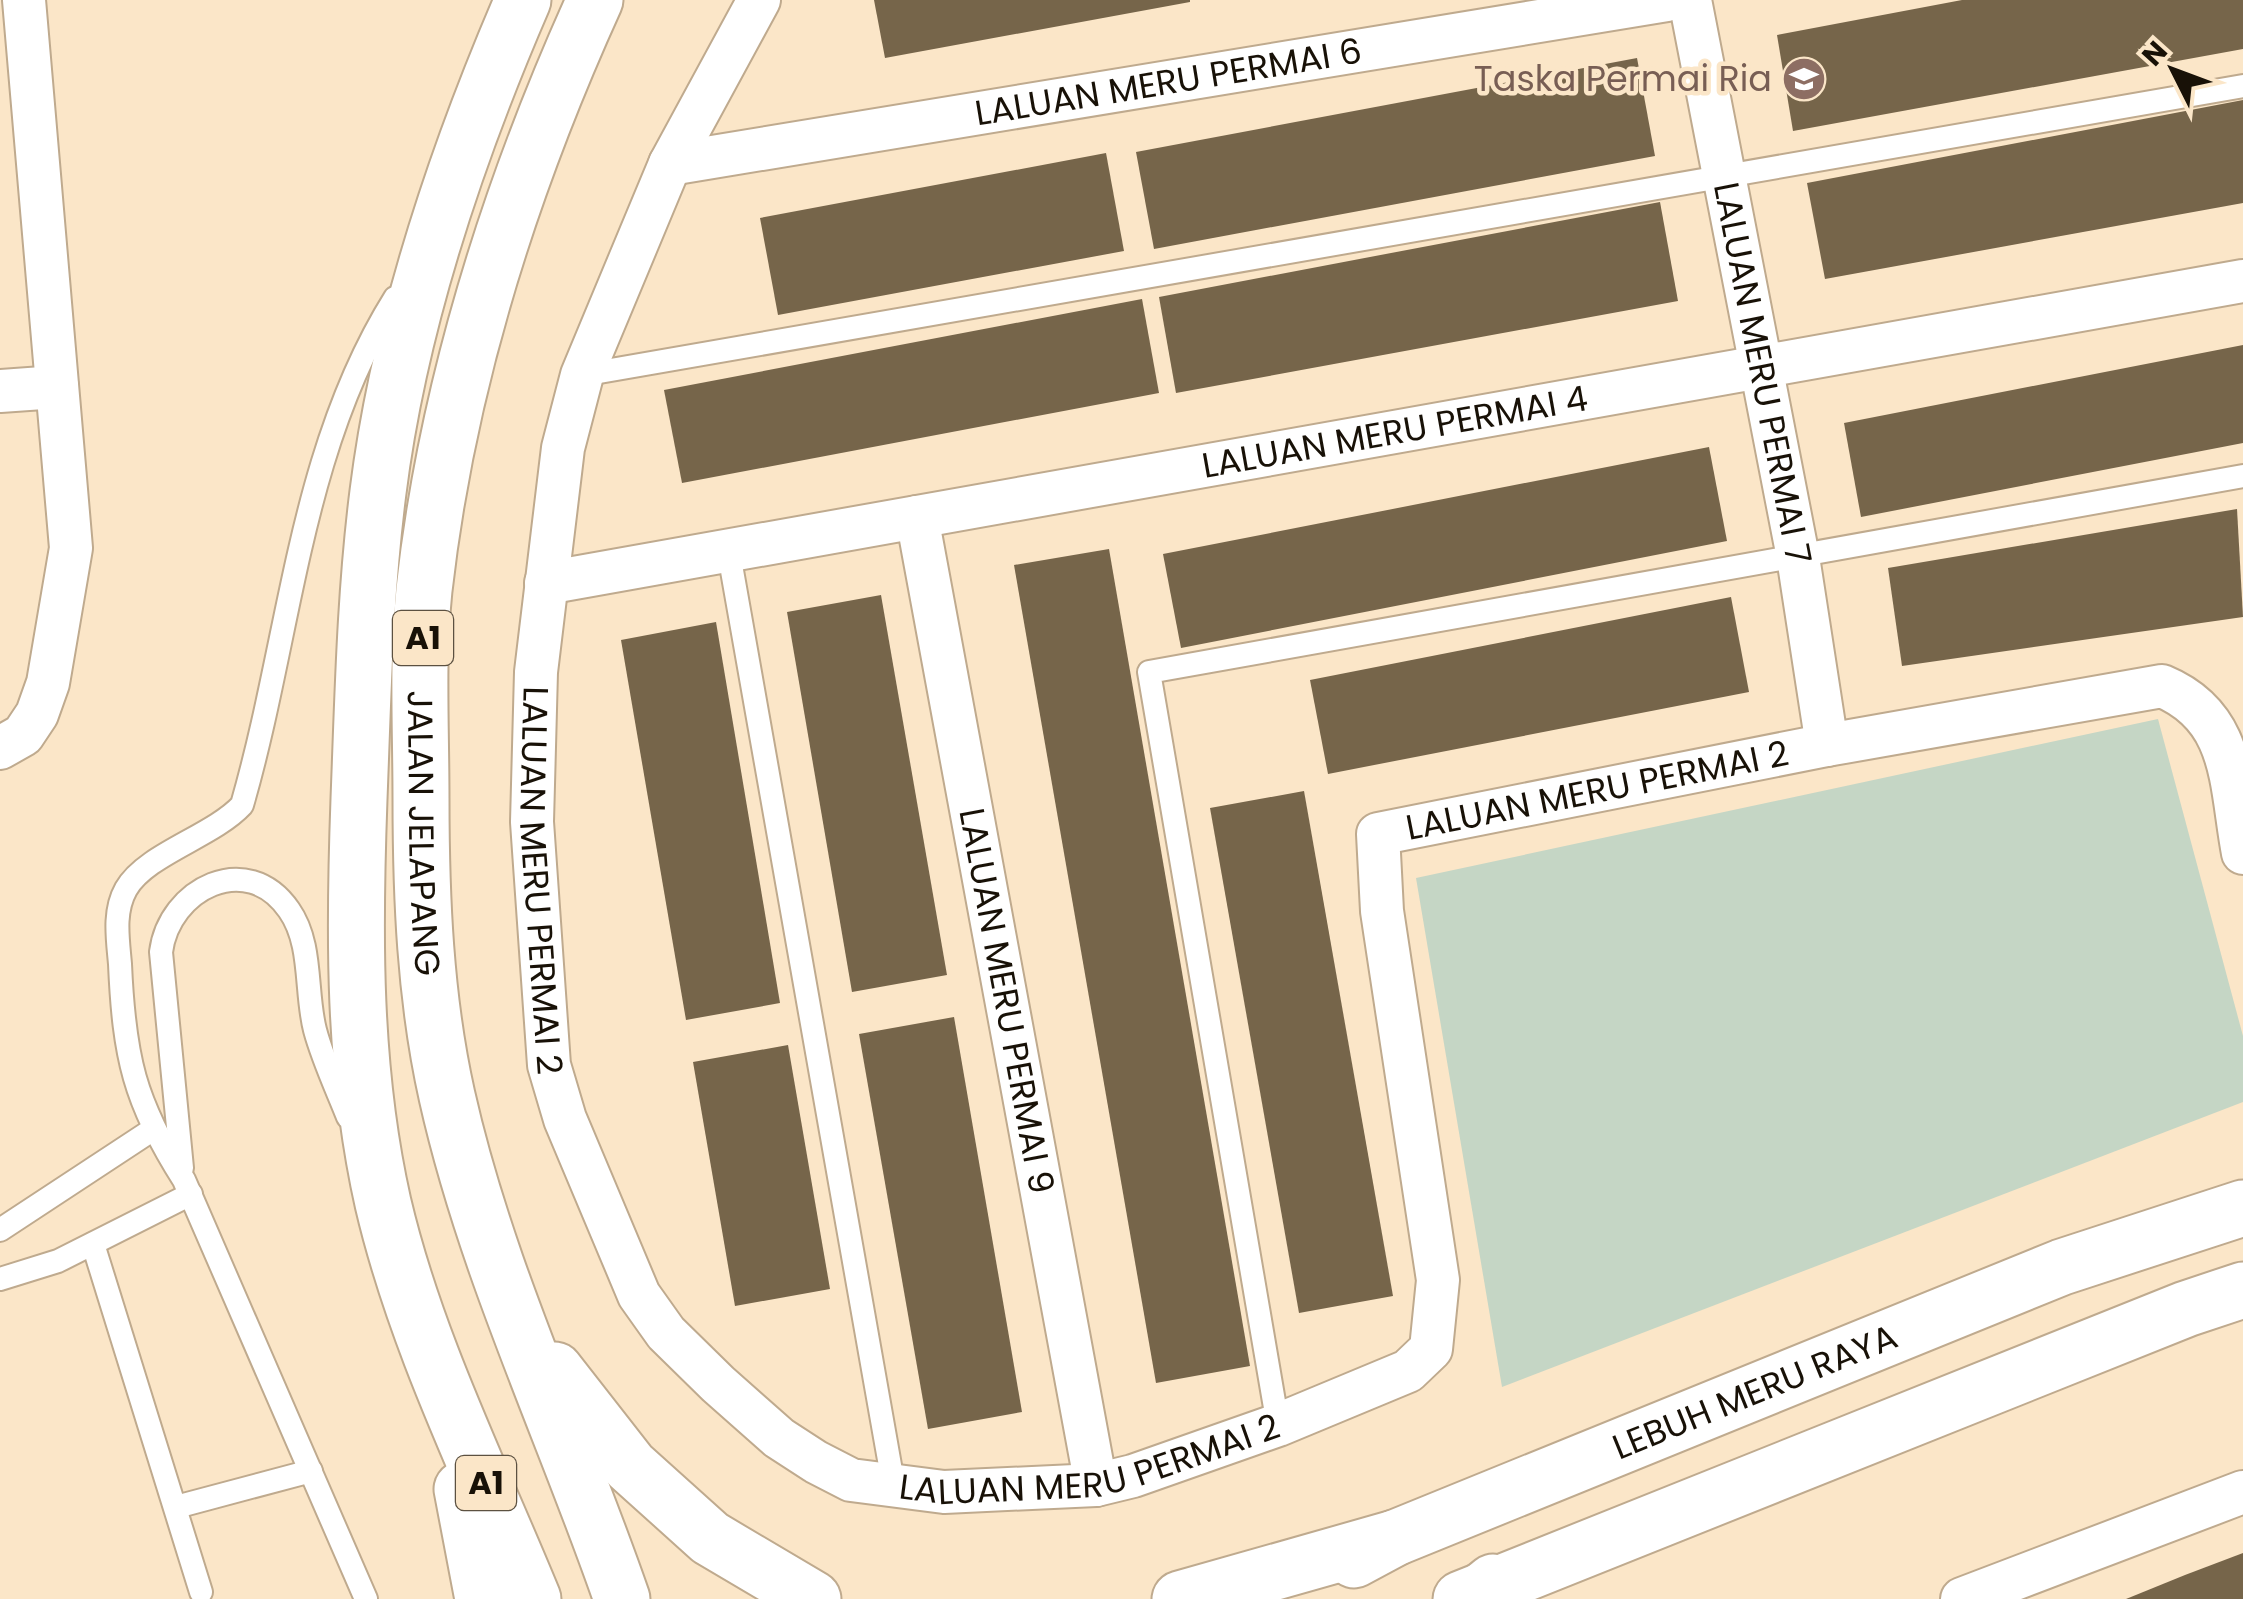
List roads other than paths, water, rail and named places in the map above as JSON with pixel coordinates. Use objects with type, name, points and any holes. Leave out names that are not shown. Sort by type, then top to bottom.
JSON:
[{"type":"main road","name":"JALAN JELAPANG","points":[[523,0],[440,228],[398,377],[378,489],[367,589],[356,998],[368,1126],[385,1209],[409,1290],[533,1599]]},
{"type":"main road","name":"JALAN JELAPANG","points":[[595,0],[530,158],[458,396],[424,593],[421,892],[430,990],[447,1094],[504,1292],[622,1599]]},
{"type":"main road","name":"LEBUH MERU RAYA","points":[[1278,1599],[1395,1538],[2062,1268],[2243,1208]]},
{"type":"main road","points":[[1476,1594],[2186,1309],[2243,1290]]},
{"type":"main road","points":[[504,1292],[578,1405],[630,1466],[710,1538],[814,1599]]},
{"type":"main road","points":[[2186,1309],[2243,1306]]},
{"type":"main road","points":[[439,1368],[484,1599]]},
{"type":"main road","points":[[1180,1599],[1395,1538]]},
{"type":"street","points":[[0,748],[23,735],[38,714],[48,682],[72,548],[24,0]]},
{"type":"street","name":"LALUAN MERU PERMAI 2","points":[[759,0],[670,164],[582,376],[563,448],[546,583],[532,741],[532,822],[547,1048],[565,1119],[639,1295],[666,1332],[780,1438],[851,1480],[894,1488],[1012,1492],[1096,1485],[1278,1425],[1408,1371],[1431,1348],[1438,1280],[1382,911],[1378,834],[1826,745],[2162,686],[2199,705],[2217,728],[2243,853]]},
{"type":"street","name":"LALUAN MERU PERMAI 6","points":[[670,164],[1667,0]]},
{"type":"street","name":"LALUAN MERU PERMAI 7","points":[[1690,0],[1798,557],[1826,745]]},
{"type":"street","name":"LALUAN MERU PERMAI 4","points":[[546,583],[2243,281]]},
{"type":"street","points":[[0,391],[57,387]]},
{"type":"street","name":"LALUAN MERU PERMAI 9","points":[[918,517],[1096,1485]]},
{"type":"street","points":[[1962,1599],[2243,1492]]},
{"type":"lane","points":[[582,376],[2243,86]]},
{"type":"lane","points":[[366,1599],[188,1187],[152,1130],[124,1045],[117,914],[126,888],[149,866],[223,825],[242,805],[308,506],[382,324],[440,228]]},
{"type":"lane","points":[[1278,1425],[1149,672],[2243,476]]},
{"type":"lane","points":[[728,548],[894,1488]]},
{"type":"lane","points":[[188,1187],[169,1067],[161,952],[164,929],[192,895],[215,883],[235,879],[275,895],[298,926],[315,1031],[385,1209]]},
{"type":"lane","points":[[0,1230],[152,1130]]},
{"type":"lane","points":[[0,1278],[58,1262],[188,1187]]},
{"type":"lane","points":[[93,1244],[201,1592]]},
{"type":"lane","points":[[176,1508],[310,1471]]},
{"type":"place","name":"Taska Permai Ria","points":[[1804,79]]}]
